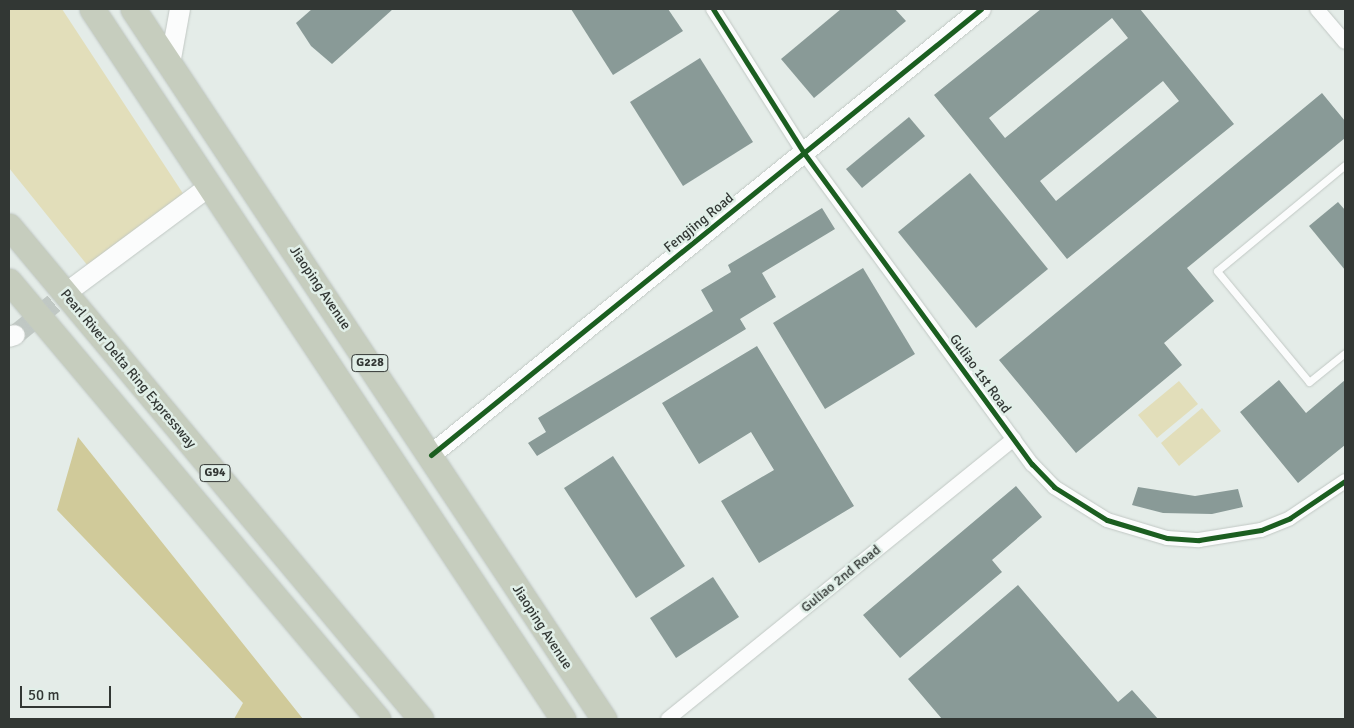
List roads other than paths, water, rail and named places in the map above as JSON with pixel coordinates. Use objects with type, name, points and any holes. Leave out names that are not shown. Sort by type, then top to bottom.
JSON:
[{"type":"highway","name":"G228","points":[[92,9],[563,719]]},
{"type":"highway","name":"Jiaoping Avenue","points":[[133,9],[604,719]]},
{"type":"highway","name":"Pearl River Delta Ring Expressway","points":[[9,226],[421,719]]},
{"type":"highway","name":"G94","points":[[9,281],[378,719]]},
{"type":"street","points":[[170,64],[180,9]]},
{"type":"street","name":"Guliao 1st Road","points":[[713,9],[804,152],[1014,439],[1038,470],[1079,505],[1122,526],[1167,538],[1206,539],[1261,530],[1304,511],[1344,484]]},
{"type":"street","name":"Fengjing Road","points":[[431,456],[981,9]]},
{"type":"street","points":[[1317,9],[1345,42]]},
{"type":"street","points":[[74,287],[210,186]]},
{"type":"street","name":"Guliao 2nd Road","points":[[668,719],[1014,439]]},
{"type":"lane","points":[[1345,165],[1217,271],[1309,382],[1345,353]]},
{"type":"tunnel","points":[[15,335],[74,287]]}]
